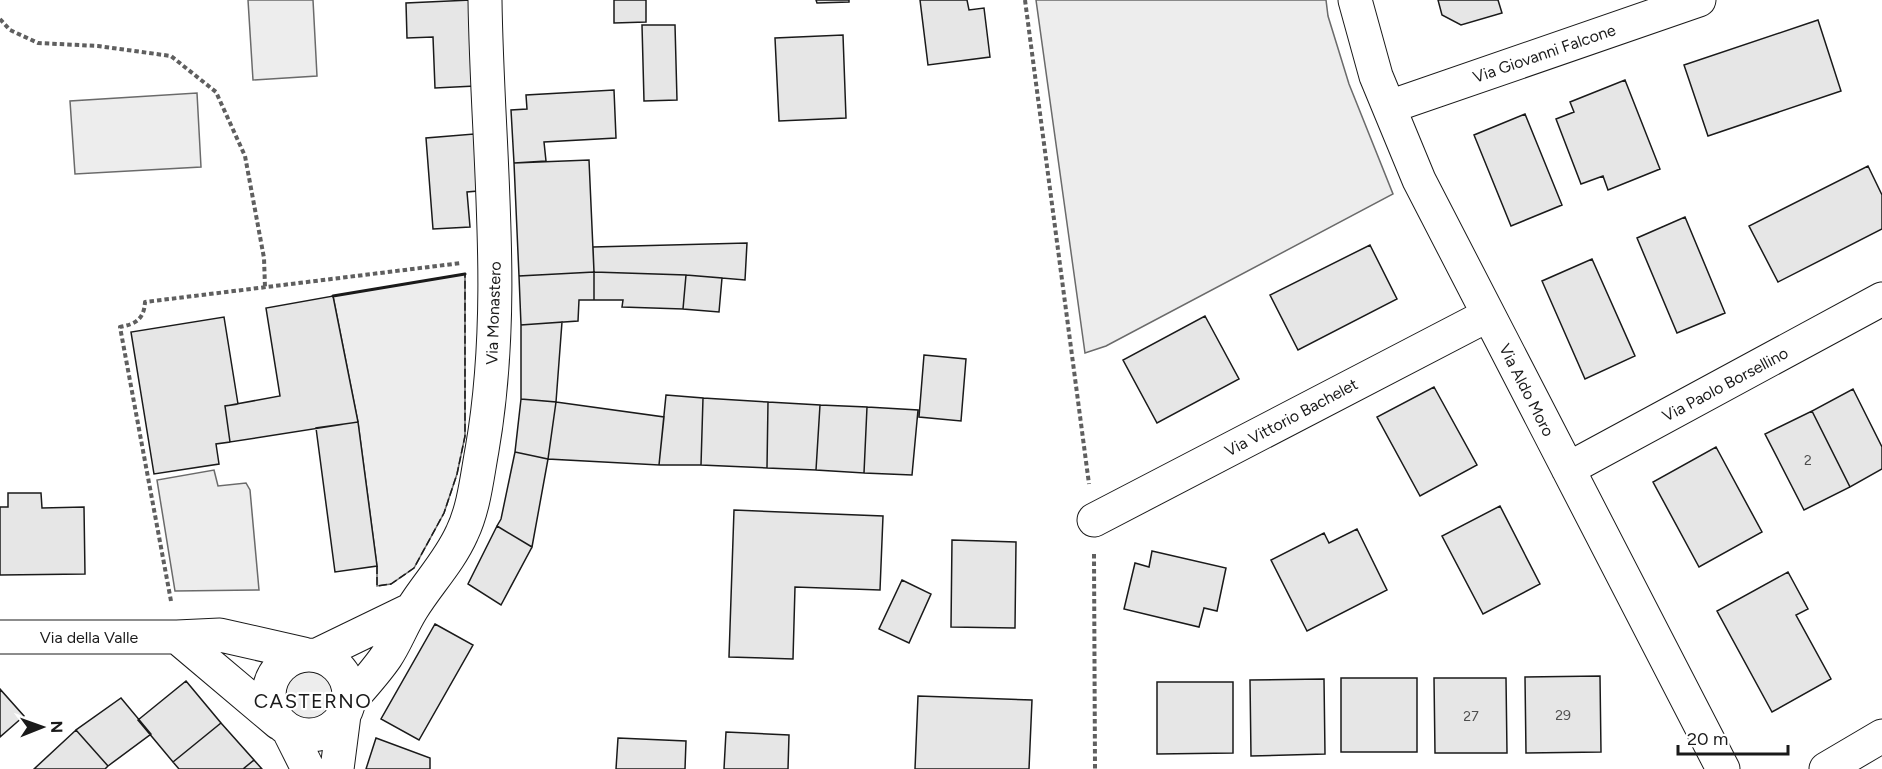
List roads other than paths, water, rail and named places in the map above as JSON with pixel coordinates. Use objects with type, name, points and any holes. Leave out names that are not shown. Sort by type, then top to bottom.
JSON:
[{"type":"street","name":"Via Monastero","points":[[346,709],[387,657],[412,609],[447,561],[463,531],[475,488],[486,425],[492,362],[495,259],[484,0]]},
{"type":"street","name":"Via Aldo Moro","points":[[1355,0],[1376,76],[1419,180],[1723,769]]},
{"type":"street","name":"Via Giovanni Falcone","points":[[1389,106],[1699,0]]},
{"type":"street","name":"Via Paolo Borsellino","points":[[1568,469],[1882,299]]},
{"type":"street","name":"Via Vittorio Bachelet","points":[[1094,520],[1488,315]]},
{"type":"street","points":[[308,769],[284,727],[272,712],[268,700],[268,687],[273,675],[281,665],[292,658],[310,654],[412,609]]},
{"type":"street","name":"Via della Valle","points":[[0,637],[177,638],[220,635],[310,654]]},
{"type":"street","points":[[177,638],[284,727],[301,735],[326,732],[337,725],[346,709]]},
{"type":"street","points":[[310,654],[329,659],[339,667],[346,678],[349,690],[337,769]]},
{"type":"street","points":[[1826,769],[1882,736]]},
{"type":"district","name":"CASTERNO","points":[[313,701]]}]
